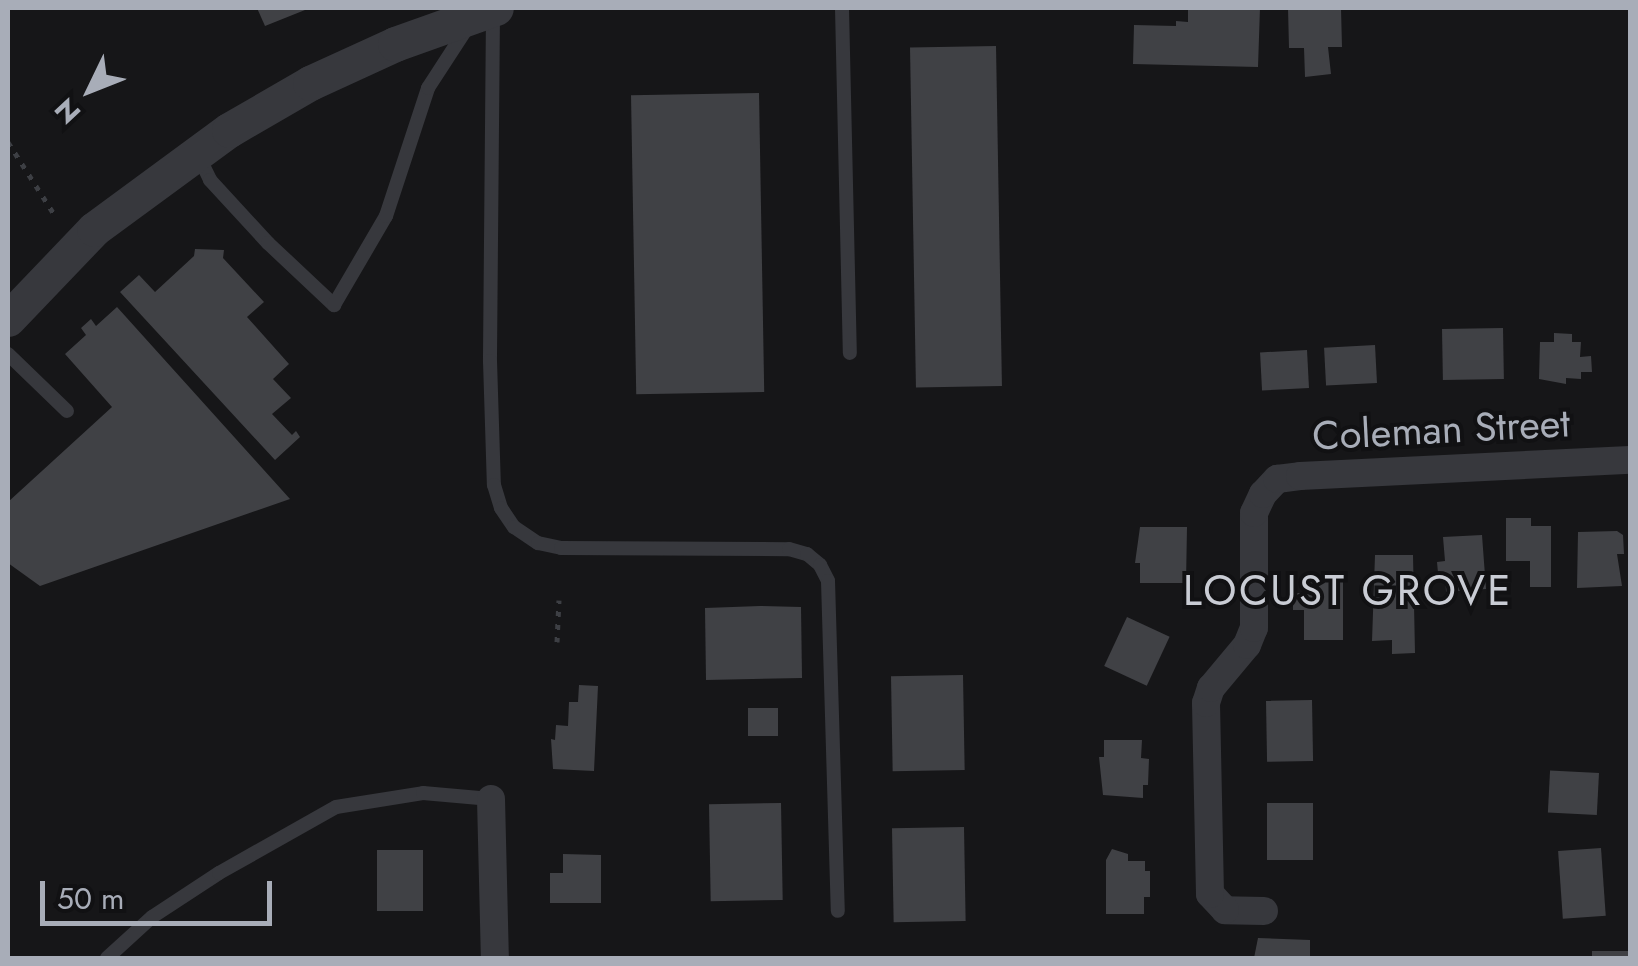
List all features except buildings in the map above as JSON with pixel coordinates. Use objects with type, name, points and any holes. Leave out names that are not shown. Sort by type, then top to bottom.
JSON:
[{"type":"street","points":[[8,319],[94,229],[196,152],[320,78],[412,37],[488,10]]},
{"type":"street","name":"Coleman Street","points":[[1264,910],[1225,910],[1210,894],[1206,703],[1211,688],[1247,645],[1254,628],[1254,514],[1263,494],[1277,479],[1300,476],[1630,460]]},
{"type":"street","points":[[491,799],[494,958]]},
{"type":"lane","points":[[842,8],[850,353]]},
{"type":"lane","points":[[196,152],[210,180],[268,243],[334,305],[386,216],[428,88],[488,10]]},
{"type":"lane","points":[[488,10],[490,360],[494,485],[501,508],[514,527],[538,543],[561,548],[789,549],[806,554],[820,566],[828,582],[838,911]]},
{"type":"lane","points":[[8,354],[66,412]]},
{"type":"lane","points":[[107,958],[152,917],[336,806],[423,793],[491,799]]},
{"type":"path","points":[[8,142],[56,217]]},
{"type":"path","points":[[557,642],[558,600]]},
{"type":"district","name":"LOCUST GROVE","points":[[1348,591]]}]
